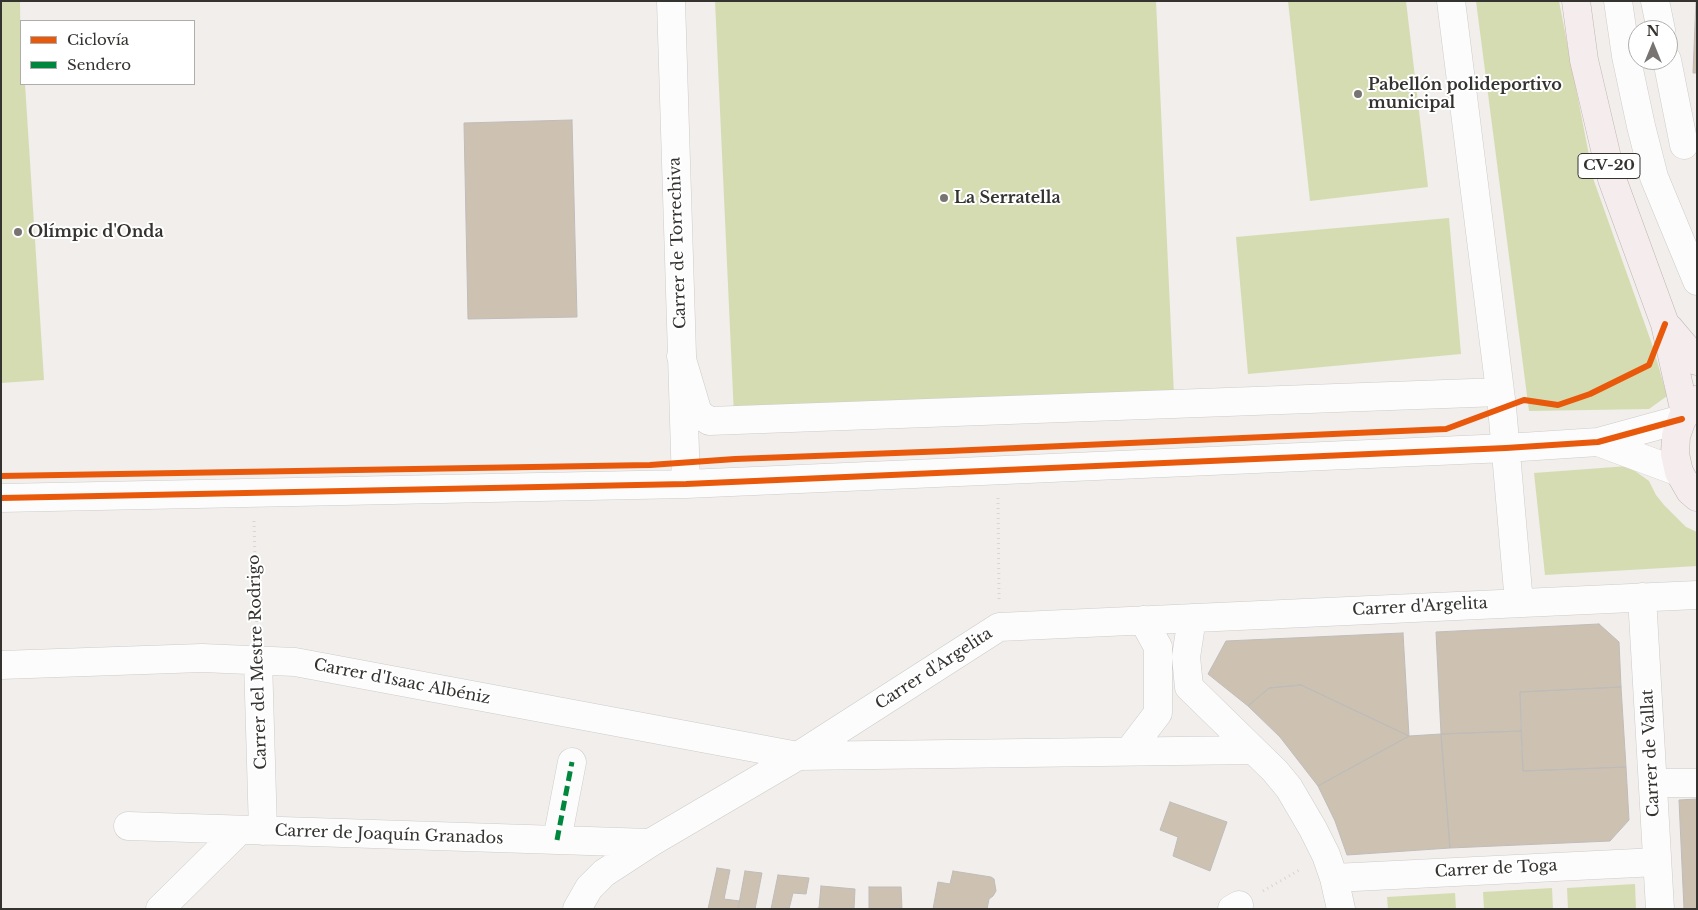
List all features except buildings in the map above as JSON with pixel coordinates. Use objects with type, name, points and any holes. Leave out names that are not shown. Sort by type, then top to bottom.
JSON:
[{"type":"main road","name":"CV-20","points":[[1576,1],[1584,60],[1612,179],[1665,324],[1688,411],[1676,436],[1675,454],[1679,472],[1690,491],[1697,497]]},
{"type":"main road","name":"CV-20","points":[[1665,324],[1697,361]]},
{"type":"street","name":"Carrer de Torrechiva","points":[[671,1],[686,484]]},
{"type":"street","points":[[1451,1],[1500,392],[1518,603]]},
{"type":"street","points":[[1618,1],[1626,56],[1654,177],[1697,281]]},
{"type":"street","points":[[1655,1],[1659,20]]},
{"type":"street","points":[[1647,152],[1690,144],[1670,70]]},
{"type":"street","points":[[681,356],[698,413],[709,421],[1500,392]]},
{"type":"street","points":[[1,498],[686,484],[1506,448],[1598,442],[1688,411]]},
{"type":"street","points":[[1598,442],[1679,472]]},
{"type":"street","name":"Carrer d'Argelita","points":[[577,909],[588,888],[604,873],[650,843],[798,756],[999,627],[1697,595]]},
{"type":"street","name":"Carrer de Vallat","points":[[1642,597],[1660,909]]},
{"type":"street","points":[[1192,618],[1186,657],[1189,687],[1275,771],[1289,788],[1313,829],[1330,867],[1341,909]]},
{"type":"street","points":[[1141,751],[1158,713],[1158,647],[1144,620]]},
{"type":"street","name":"Carrer d'Isaac Albéniz","points":[[1,665],[202,658],[295,662],[798,756]]},
{"type":"street","name":"Carrer del Mestre Rodrigo","points":[[252,830],[258,660]]},
{"type":"street","points":[[1141,751],[1189,687]]},
{"type":"street","name":"Carrer d'Argelita","points":[[798,756],[1253,750]]},
{"type":"street","points":[[557,840],[572,762]]},
{"type":"street","points":[[1653,783],[1697,783]]},
{"type":"street","name":"Carrer de Joaquín Granados","points":[[128,826],[650,843]]},
{"type":"street","points":[[160,909],[252,830]]},
{"type":"street","name":"Carrer de Toga","points":[[1330,867],[1657,862]]},
{"type":"path","points":[[998,470],[999,627]]},
{"type":"path","points":[[1236,907],[1330,867]]},
{"type":"green space","name":"Olímpic d'Onda","points":[[1,1],[20,1],[20,85],[25,85],[44,380],[1,383]]},
{"type":"green space","name":"La Serratella","points":[[715,1],[1156,1],[1174,396],[734,416]]},
{"type":"green space","name":"Pabellón polideportivo municipal","points":[[1288,1],[1406,1],[1428,187],[1310,201]]},
{"type":"green space","points":[[1476,1],[1559,1],[1594,181],[1653,347],[1667,396],[1649,409],[1529,411]]},
{"type":"green space","points":[[1449,218],[1461,354],[1248,374],[1236,237]]},
{"type":"green space","points":[[1628,466],[1649,481],[1664,505],[1686,527],[1697,532],[1697,566],[1545,575],[1534,473]]},
{"type":"green space","points":[[1635,884],[1636,909],[1568,909],[1567,888]]},
{"type":"green space","points":[[1552,888],[1553,909],[1484,909],[1483,892]]},
{"type":"green space","points":[[1455,893],[1456,909],[1388,909],[1387,897]]},
{"type":"marked path","points":[[557,840],[572,762]]},
{"type":"cycle path","points":[[1,476],[650,465],[735,459],[1446,429],[1524,400],[1558,405],[1590,394],[1649,365],[1665,324]]},
{"type":"cycle path","points":[[1,498],[686,484],[1506,448],[1598,442],[1682,419]]},
{"type":"place","name":"Pabellón polideportivo municipal","points":[[1358,94]]},
{"type":"place","name":"La Serratella","points":[[944,198]]},
{"type":"place","name":"Olímpic d'Onda","points":[[18,232]]}]
